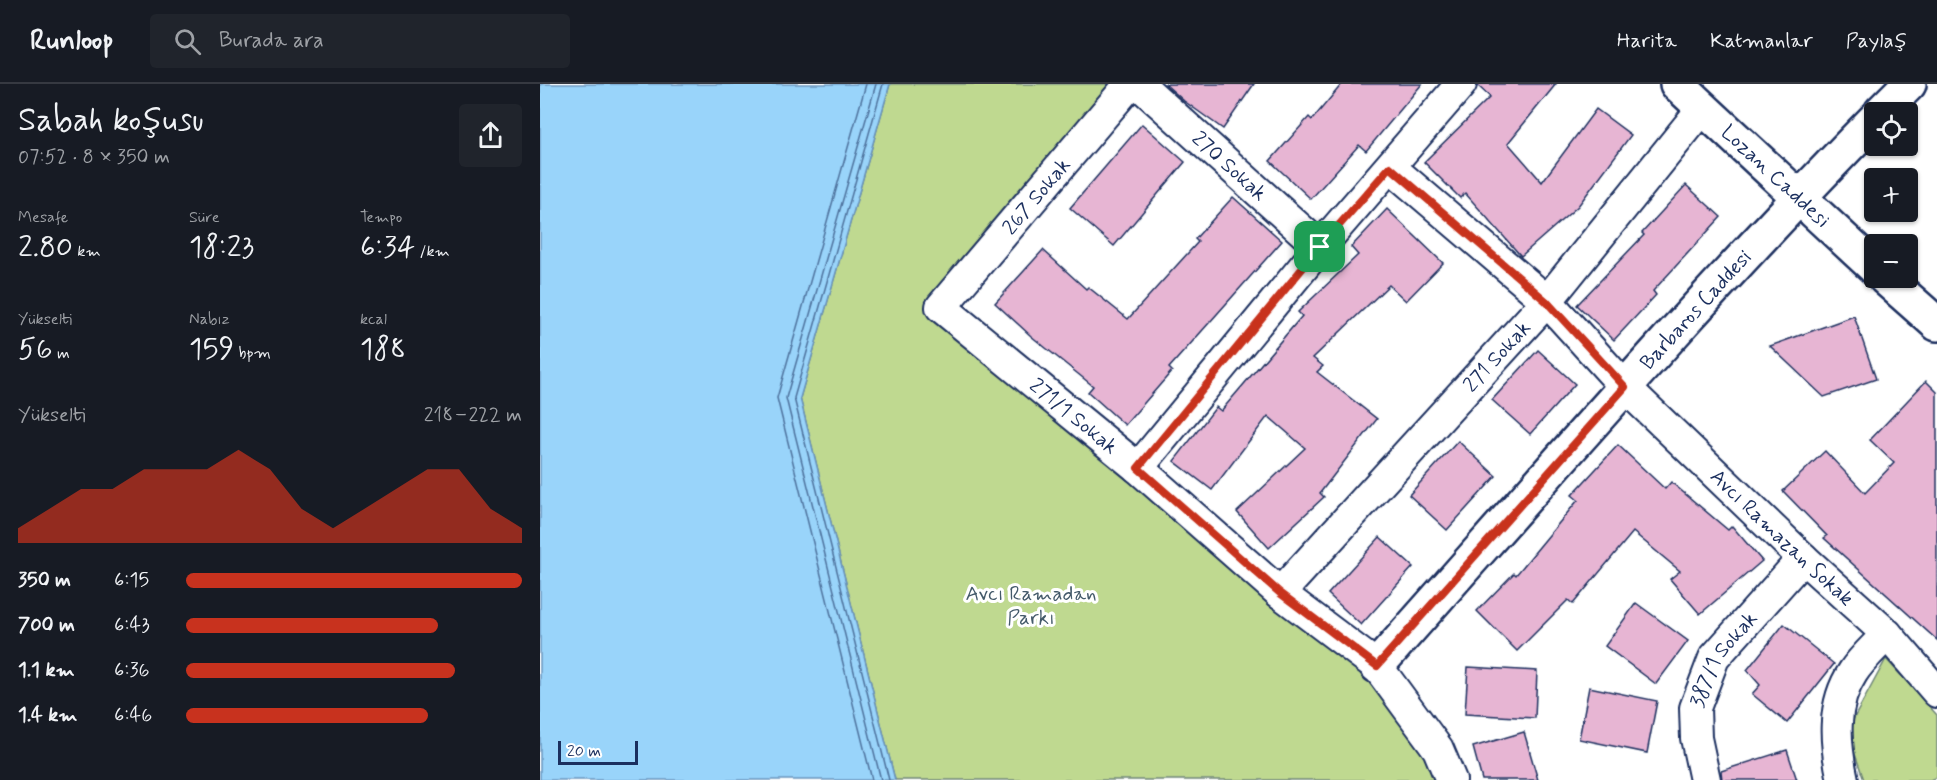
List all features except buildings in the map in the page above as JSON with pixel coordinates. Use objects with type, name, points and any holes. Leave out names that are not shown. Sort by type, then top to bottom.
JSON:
[{"type":"street","name":"267 Sokak","points":[[941,307],[1130,84]]},
{"type":"street","name":"270 Sokak","points":[[1139,84],[1320,247]]},
{"type":"street","points":[[1138,468],[1320,247],[1461,84]]},
{"type":"street","name":"Lozan Caddesi","points":[[1677,84],[1864,258]]},
{"type":"street","points":[[1891,102],[1909,84]]},
{"type":"street","name":"271 Sokak","points":[[1280,593],[1546,301],[1702,109]]},
{"type":"street","name":"Barbaros Caddesi","points":[[1377,666],[1625,387],[1797,198],[1864,130]]},
{"type":"street","name":"Avcı Ramazan Sokak","points":[[1390,167],[1546,301],[1625,387],[1803,558],[1887,634],[1937,692]]},
{"type":"street","points":[[1896,288],[1937,324]]},
{"type":"street","name":"271/1 Sokak","points":[[941,307],[1138,468],[1280,593],[1377,666],[1438,749],[1451,780]]},
{"type":"street","name":"387/1 Sokak","points":[[1705,780],[1696,738],[1695,708],[1714,658],[1803,558]]},
{"type":"street","points":[[1843,780],[1836,749],[1838,704],[1853,672],[1887,634]]},
{"type":"green space","name":"Avcı Ramadan Parkı","points":[[890,84],[1130,84],[941,307],[1377,666],[1451,780],[895,780],[800,398]]},
{"type":"green space","points":[[1886,659],[1937,715],[1937,777],[1930,780],[1864,780],[1847,731]]},
{"type":"water","points":[[540,84],[890,84],[800,398],[895,780],[540,780]]},
{"type":"route","points":[[1390,167],[1546,301],[1625,387],[1377,666],[1280,593],[1138,468],[1320,247],[1390,167]]}]
